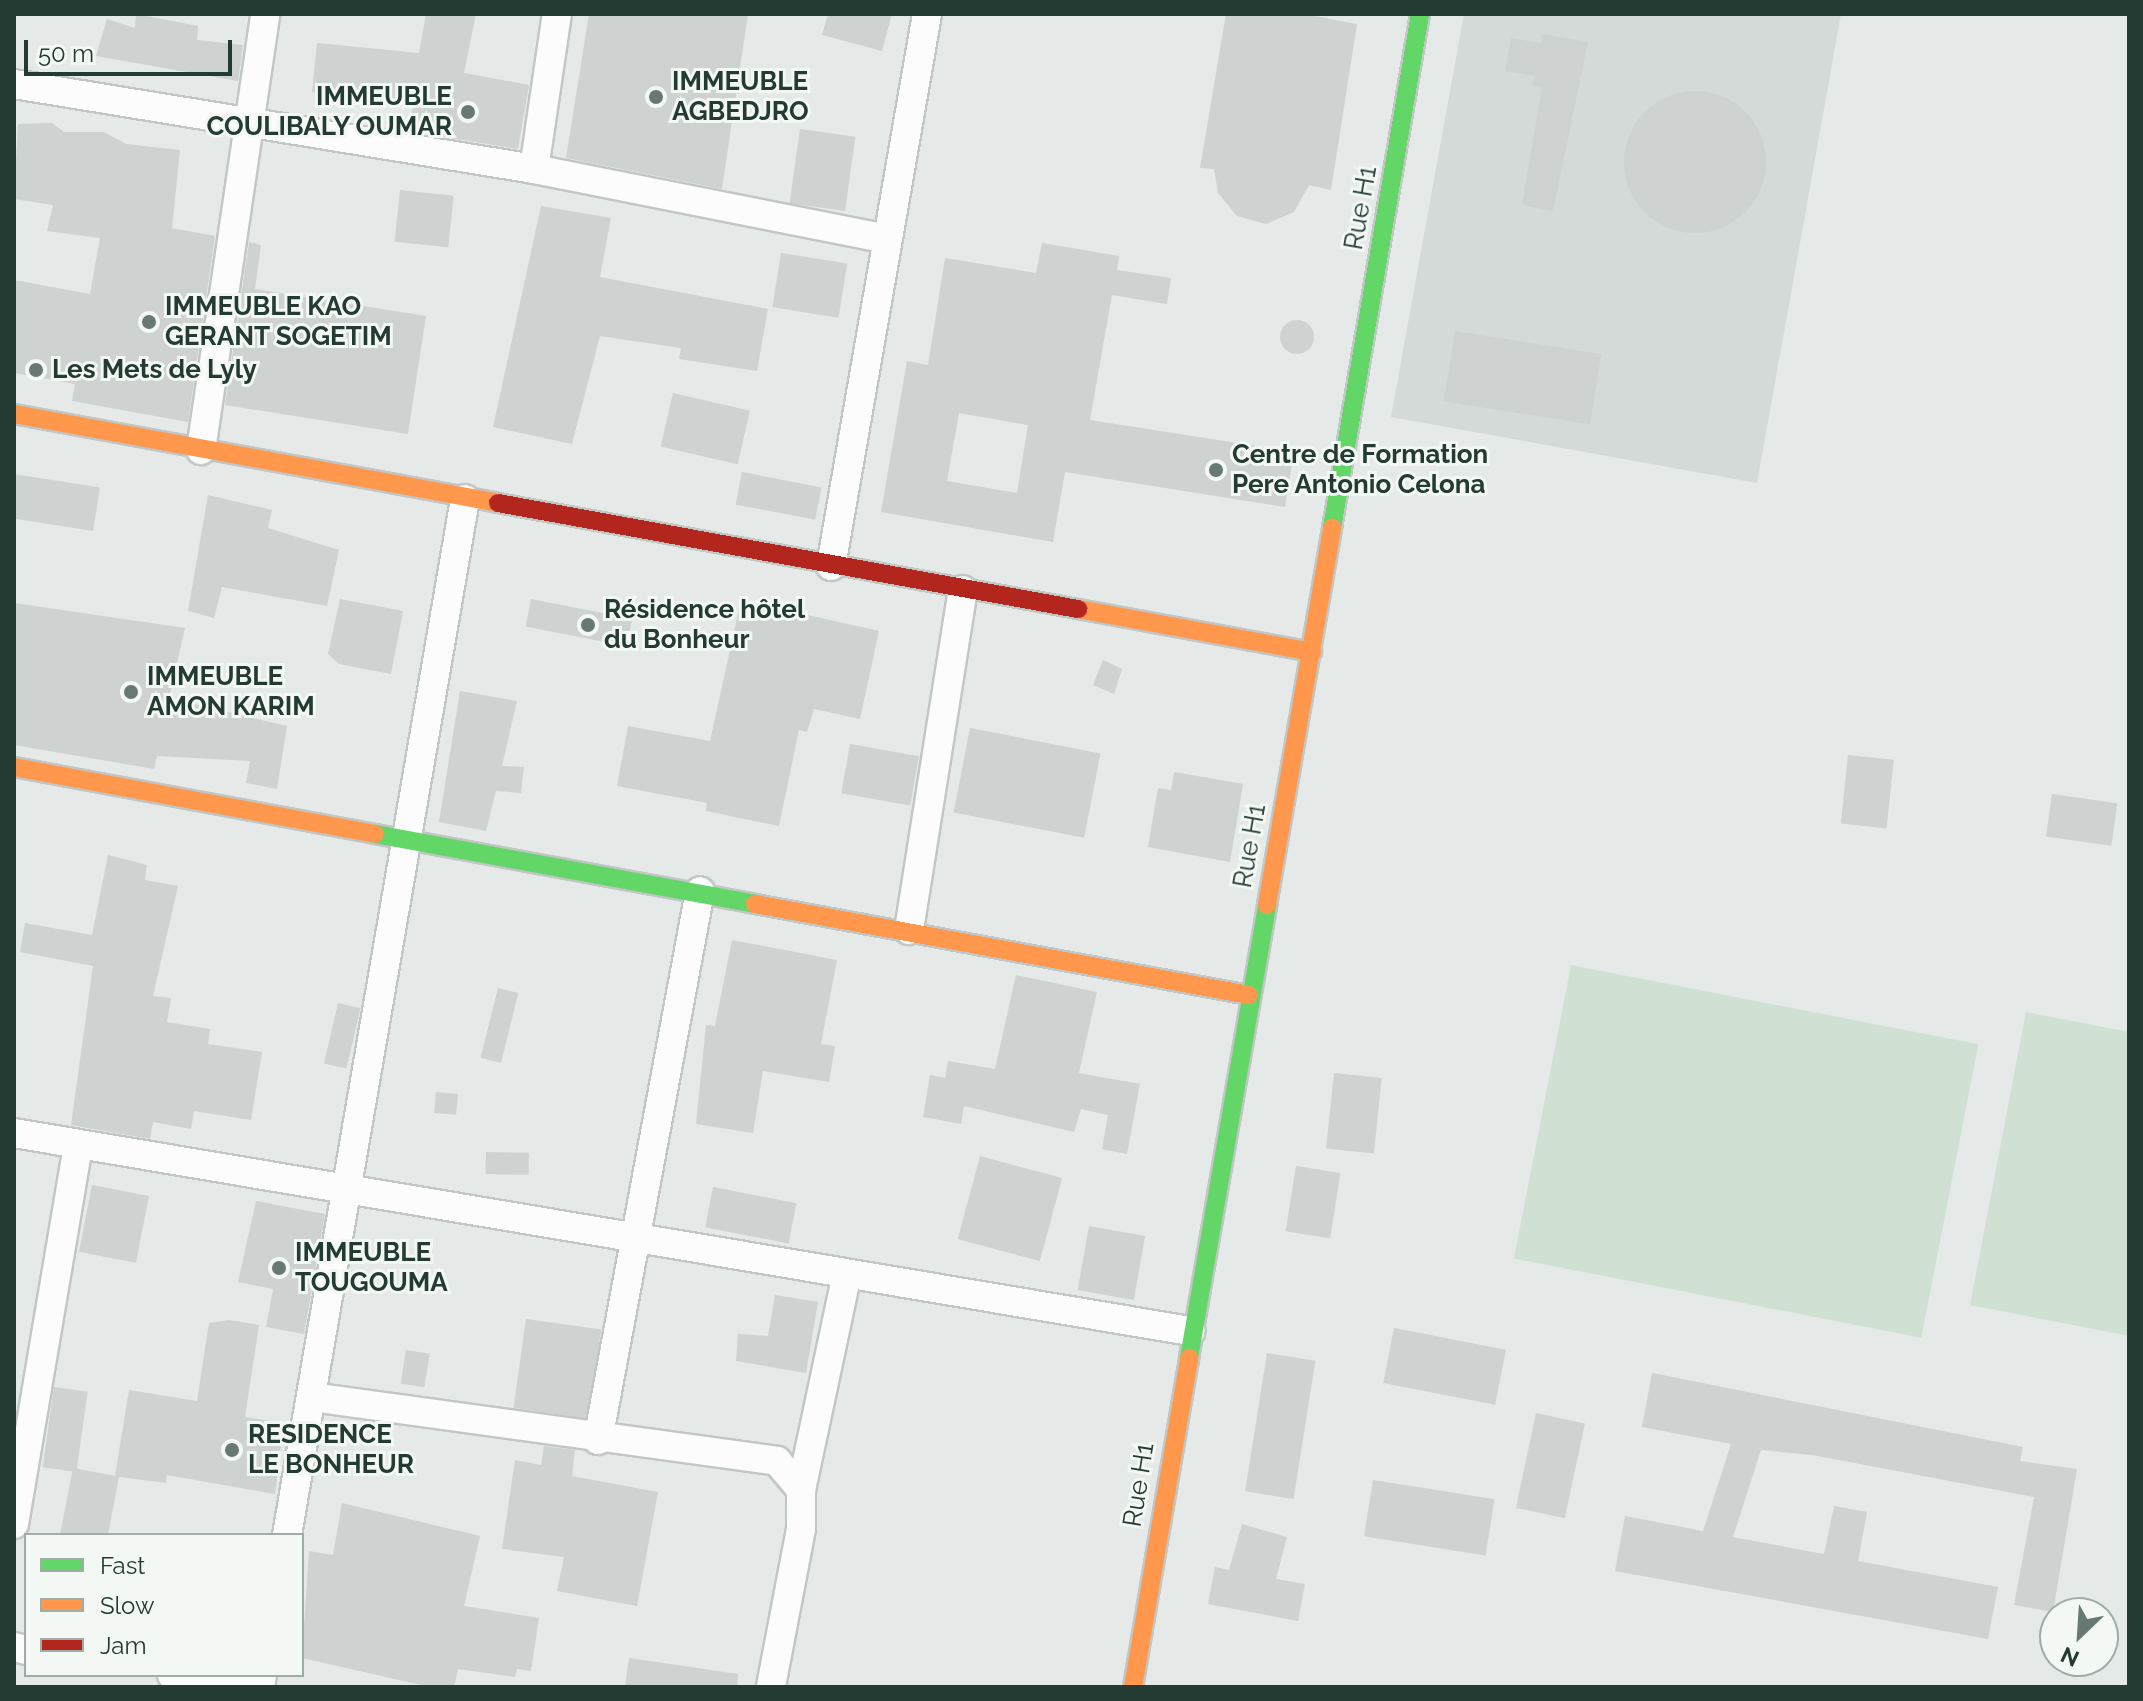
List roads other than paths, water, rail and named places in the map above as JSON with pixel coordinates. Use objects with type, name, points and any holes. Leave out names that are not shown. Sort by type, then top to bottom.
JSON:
[{"type":"street","points":[[201,450],[265,14]]},
{"type":"street","points":[[534,169],[557,14]]},
{"type":"street","points":[[831,566],[927,14]]},
{"type":"street","name":"Rue H1","points":[[1133,1687],[1190,1331],[1312,652],[1420,14]]},
{"type":"street","points":[[14,84],[248,119],[534,169],[886,239]]},
{"type":"street","points":[[14,414],[1312,652]]},
{"type":"street","points":[[287,1533],[465,499]]},
{"type":"street","points":[[909,930],[963,590]]},
{"type":"street","points":[[14,767],[406,834],[1249,995]]},
{"type":"street","points":[[598,1440],[634,1233],[700,891]]},
{"type":"street","points":[[14,1133],[78,1146],[634,1233],[846,1278],[1190,1331]]},
{"type":"street","points":[[14,1524],[78,1146]]},
{"type":"street","points":[[771,1687],[801,1529],[801,1490],[846,1278]]},
{"type":"street","points":[[312,1397],[598,1440],[748,1452],[777,1461],[801,1490]]},
{"type":"street","points":[[183,1677],[240,1687]]},
{"type":"place","name":"IMMEUBLE AGBEDJRO","points":[[656,97]]},
{"type":"place","name":"IMMEUBLE COULIBALY OUMAR","points":[[468,112]]},
{"type":"place","name":"IMMEUBLE KAO GERANT SOGETIM","points":[[149,322]]},
{"type":"place","name":"Les Mets de Lyly","points":[[36,370]]},
{"type":"place","name":"Centre de Formation Pere Antonio Celona","points":[[1216,470]]},
{"type":"place","name":"Résidence hôtel du Bonheur","points":[[588,625]]},
{"type":"place","name":"IMMEUBLE AMON KARIM","points":[[131,692]]},
{"type":"place","name":"IMMEUBLE TOUGOUMA","points":[[279,1268]]},
{"type":"place","name":"RESIDENCE LE BONHEUR","points":[[232,1450]]}]
